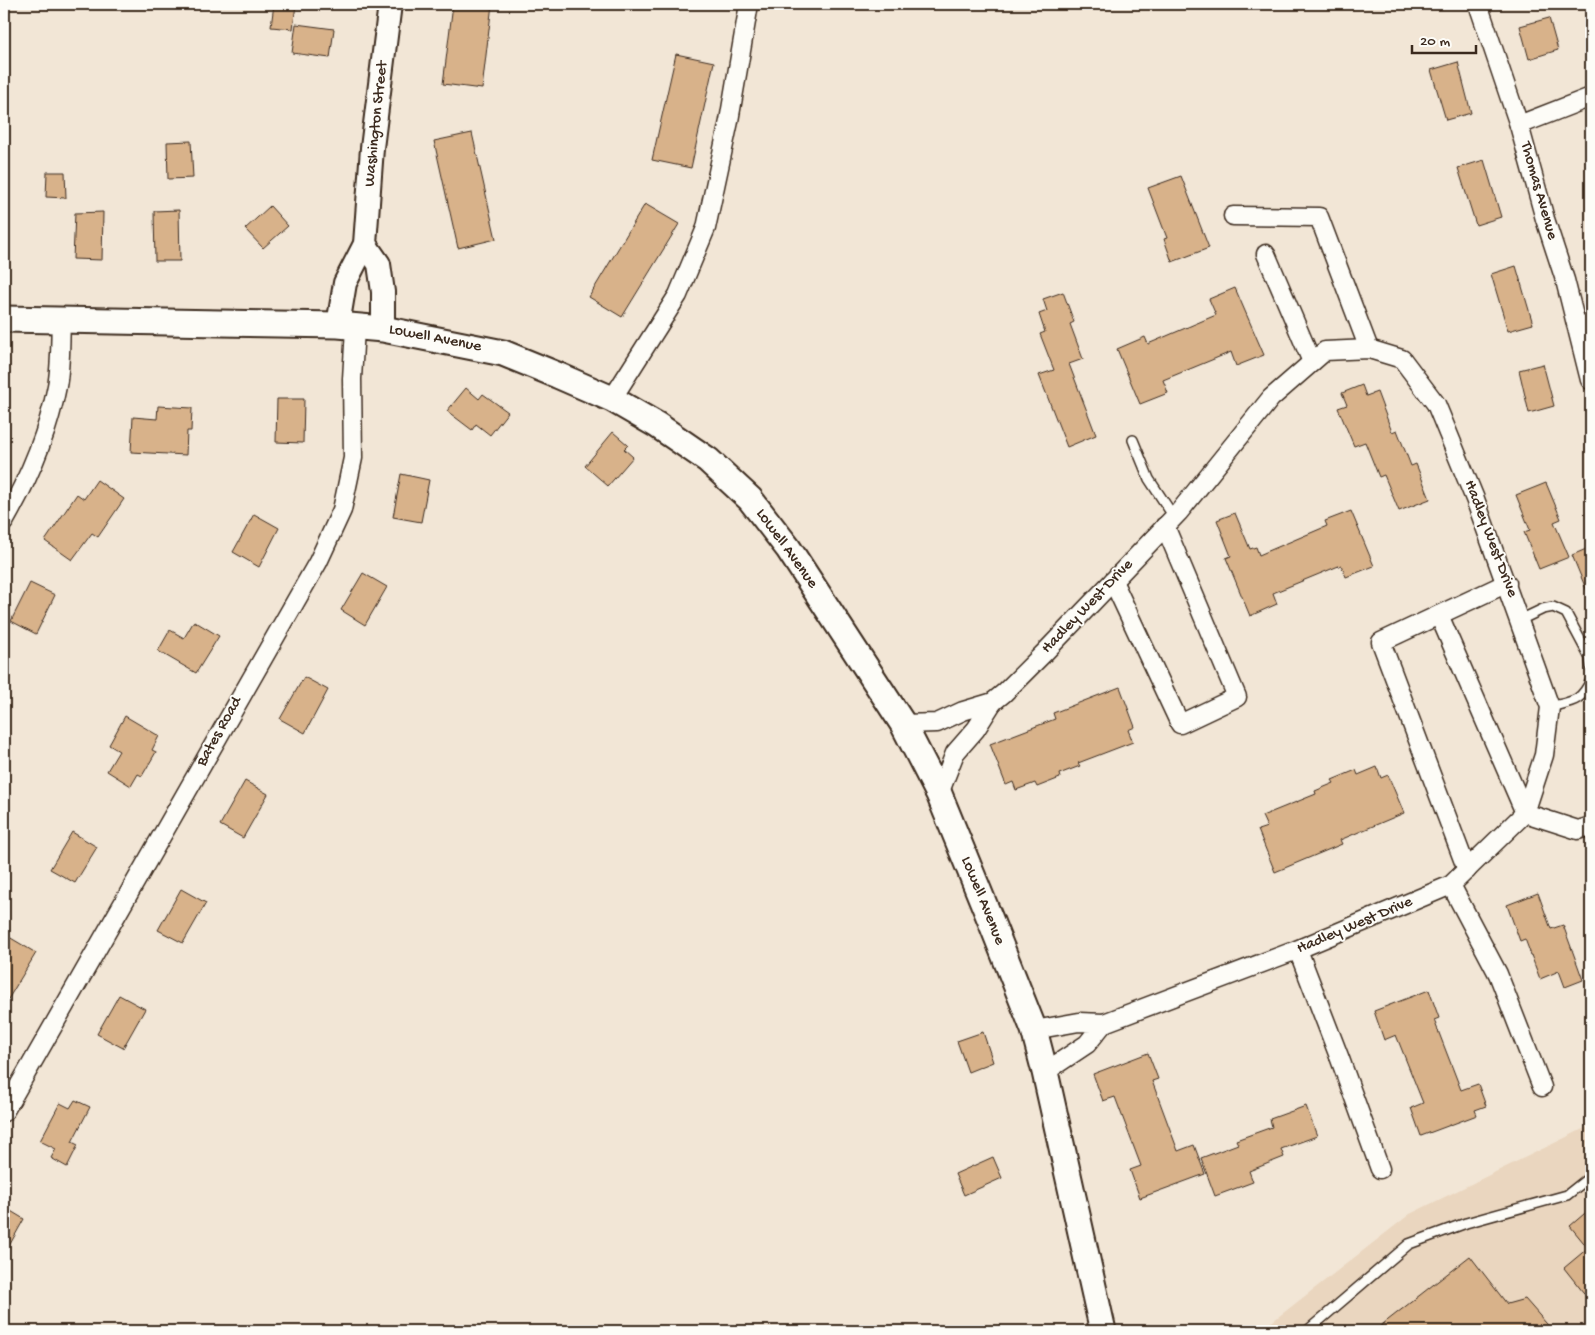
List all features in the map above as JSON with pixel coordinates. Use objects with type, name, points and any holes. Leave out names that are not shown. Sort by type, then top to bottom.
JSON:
[{"type":"main road","name":"Lowell Avenue","points":[[4,319],[346,326],[383,329],[503,353],[612,399],[708,460],[750,499],[788,548],[903,724],[939,794],[1034,1030],[1103,1331]]},
{"type":"street","name":"Washington Street","points":[[346,326],[345,283],[365,244],[372,148],[390,4]]},
{"type":"street","points":[[612,399],[678,295],[706,228],[729,121],[749,4]]},
{"type":"street","name":"Thomas Avenue","points":[[1478,4],[1519,125],[1545,219],[1565,280],[1584,320],[1590,380]]},
{"type":"street","points":[[1519,125],[1591,97]]},
{"type":"street","points":[[1233,216],[1319,217],[1369,349]]},
{"type":"street","points":[[365,244],[379,264],[384,292],[383,329]]},
{"type":"street","points":[[1266,254],[1312,362]]},
{"type":"street","points":[[4,522],[30,471],[50,415],[58,385],[61,321]]},
{"type":"street","name":"Bates Road","points":[[4,1112],[318,562],[342,510],[353,458],[352,378],[346,326]]},
{"type":"street","name":"Hadley West Drive","points":[[939,794],[955,753],[976,729],[993,702],[1011,686],[1170,521],[1271,398],[1325,351],[1369,349],[1402,359],[1436,404],[1475,499],[1550,707],[1544,755],[1525,813],[1451,885],[1298,950],[1104,1022],[1079,1022],[1034,1030]]},
{"type":"street","points":[[1113,581],[1180,724],[1238,697],[1170,521]]},
{"type":"street","points":[[1467,870],[1381,642],[1506,583]]},
{"type":"street","points":[[1440,615],[1525,813],[1578,830],[1591,826]]},
{"type":"street","name":"Hadley West Drive","points":[[903,724],[937,723],[962,711],[993,702]]},
{"type":"street","points":[[1451,885],[1498,974],[1542,1087]]},
{"type":"street","points":[[1298,950],[1380,1169]]},
{"type":"street","points":[[1045,1072],[1087,1044],[1104,1022]]},
{"type":"lane","points":[[1133,440],[1149,479],[1170,521]]},
{"type":"lane","points":[[1520,620],[1543,609],[1553,607],[1566,613],[1590,658],[1591,667]]},
{"type":"lane","points":[[1550,707],[1574,701],[1585,693],[1591,680]]},
{"type":"lane","points":[[1307,1331],[1409,1244],[1466,1223],[1566,1195],[1591,1176]]},
{"type":"shaded area","points":[[1591,1125],[1591,1331],[1260,1331],[1410,1214]]},
{"type":"building","points":[[274,4],[296,4],[293,29],[271,27]]},
{"type":"building","points":[[453,4],[492,4],[482,89],[443,84]]},
{"type":"building","points":[[1549,18],[1558,50],[1529,59],[1520,26]]},
{"type":"building","points":[[296,24],[334,29],[330,58],[292,53]]},
{"type":"building","points":[[676,54],[714,62],[691,168],[652,160]]},
{"type":"building","points":[[1458,62],[1471,113],[1446,120],[1431,70]]},
{"type":"building","points":[[472,133],[496,239],[458,248],[434,141]]},
{"type":"building","points":[[191,141],[193,178],[168,179],[167,142]]},
{"type":"building","points":[[1484,160],[1501,217],[1476,225],[1458,168]]},
{"type":"building","points":[[47,172],[65,172],[66,198],[46,197]]},
{"type":"building","points":[[1181,176],[1209,248],[1172,262],[1164,239],[1167,238],[1148,188]]},
{"type":"building","points":[[645,204],[679,224],[622,317],[589,297]]},
{"type":"building","points":[[270,206],[288,226],[263,248],[245,229]]},
{"type":"building","points":[[179,210],[180,261],[155,261],[154,211]]},
{"type":"building","points":[[103,212],[102,260],[73,259],[75,213]]},
{"type":"building","points":[[1516,266],[1533,324],[1508,331],[1491,274]]},
{"type":"building","points":[[1235,288],[1264,355],[1236,366],[1231,352],[1163,380],[1168,393],[1140,404],[1117,349],[1145,337],[1148,344],[1216,315],[1209,299]]},
{"type":"building","points":[[1063,292],[1074,322],[1070,324],[1083,359],[1069,364],[1096,435],[1067,447],[1039,375],[1054,370],[1040,334],[1045,332],[1039,314],[1047,311],[1043,299]]},
{"type":"building","points":[[1543,364],[1554,406],[1529,413],[1519,370]]},
{"type":"building","points":[[1362,385],[1366,396],[1377,392],[1392,432],[1397,430],[1411,466],[1416,464],[1430,499],[1399,511],[1384,475],[1379,477],[1365,442],[1354,446],[1338,408],[1347,405],[1342,393]]},
{"type":"building","points":[[466,388],[479,399],[483,394],[508,412],[490,435],[476,424],[472,430],[447,411]]},
{"type":"building","points":[[277,399],[304,399],[303,443],[276,442]]},
{"type":"building","points":[[158,406],[192,408],[191,431],[187,431],[186,455],[131,452],[133,417],[157,419]]},
{"type":"building","points":[[613,432],[628,445],[624,449],[633,457],[608,486],[585,466]]},
{"type":"building","points":[[401,474],[429,480],[421,522],[393,517]]},
{"type":"building","points":[[97,480],[124,499],[98,537],[92,533],[72,560],[45,541],[77,494],[84,499]]},
{"type":"building","points":[[1546,483],[1561,519],[1554,522],[1569,557],[1539,569],[1524,532],[1530,530],[1516,495]]},
{"type":"building","points":[[1351,511],[1374,566],[1346,577],[1341,565],[1273,593],[1277,604],[1250,616],[1226,558],[1231,556],[1217,520],[1235,513],[1250,549],[1256,547],[1259,555],[1327,526],[1325,521]]},
{"type":"building","points":[[254,514],[279,528],[259,567],[233,552]]},
{"type":"building","points":[[1591,547],[1591,601],[1572,555]]},
{"type":"building","points":[[363,573],[387,587],[365,625],[341,610]]},
{"type":"building","points":[[30,583],[55,595],[36,634],[11,621]]},
{"type":"building","points":[[194,621],[219,636],[196,673],[158,651],[170,630],[184,638]]},
{"type":"building","points":[[304,677],[328,690],[305,733],[280,719]]},
{"type":"building","points":[[1120,687],[1135,727],[1128,730],[1133,742],[1078,763],[1080,766],[1059,774],[1060,778],[1037,787],[1035,783],[1016,790],[1013,782],[1006,785],[990,744],[1055,719],[1053,713]]},
{"type":"building","points":[[125,716],[159,736],[152,750],[156,752],[142,776],[138,774],[131,786],[107,771],[119,751],[109,745]]},
{"type":"building","points":[[1377,767],[1381,778],[1388,775],[1404,813],[1340,840],[1342,844],[1275,872],[1258,830],[1267,827],[1262,816],[1316,794],[1315,791],[1334,783],[1332,780],[1356,770],[1358,775]]},
{"type":"building","points":[[245,781],[268,794],[243,838],[220,825]]},
{"type":"building","points":[[72,832],[97,847],[75,883],[50,869]]},
{"type":"building","points":[[181,889],[206,903],[183,943],[158,930]]},
{"type":"building","points":[[1538,893],[1551,929],[1563,925],[1583,980],[1565,987],[1559,971],[1540,979],[1525,939],[1520,941],[1507,905]]},
{"type":"building","points":[[4,934],[36,953],[4,1006]]},
{"type":"building","points":[[1429,990],[1439,1018],[1434,1020],[1461,1090],[1478,1084],[1486,1106],[1475,1110],[1477,1115],[1421,1136],[1411,1108],[1423,1103],[1396,1035],[1384,1040],[1374,1011]]},
{"type":"building","points":[[119,995],[145,1009],[123,1048],[97,1034]]},
{"type":"building","points":[[983,1032],[993,1062],[968,1072],[957,1041]]},
{"type":"building","points":[[1148,1053],[1158,1079],[1152,1081],[1178,1151],[1194,1145],[1205,1174],[1140,1198],[1130,1170],[1141,1166],[1115,1097],[1103,1101],[1093,1074]]},
{"type":"building","points":[[75,1100],[90,1107],[72,1142],[78,1145],[67,1167],[51,1158],[56,1149],[40,1141],[60,1103],[70,1108]]},
{"type":"building","points":[[1306,1106],[1317,1136],[1281,1149],[1284,1157],[1249,1171],[1253,1182],[1215,1196],[1201,1158],[1238,1144],[1236,1140],[1272,1127],[1270,1119]]},
{"type":"building","points":[[993,1157],[1002,1178],[964,1195],[955,1174]]},
{"type":"building","points":[[4,1207],[24,1219],[4,1255]]},
{"type":"building","points":[[1591,1208],[1591,1302],[1564,1268],[1588,1248],[1570,1226]]},
{"type":"building","points":[[1470,1256],[1507,1304],[1525,1299],[1553,1331],[1374,1331]]}]
